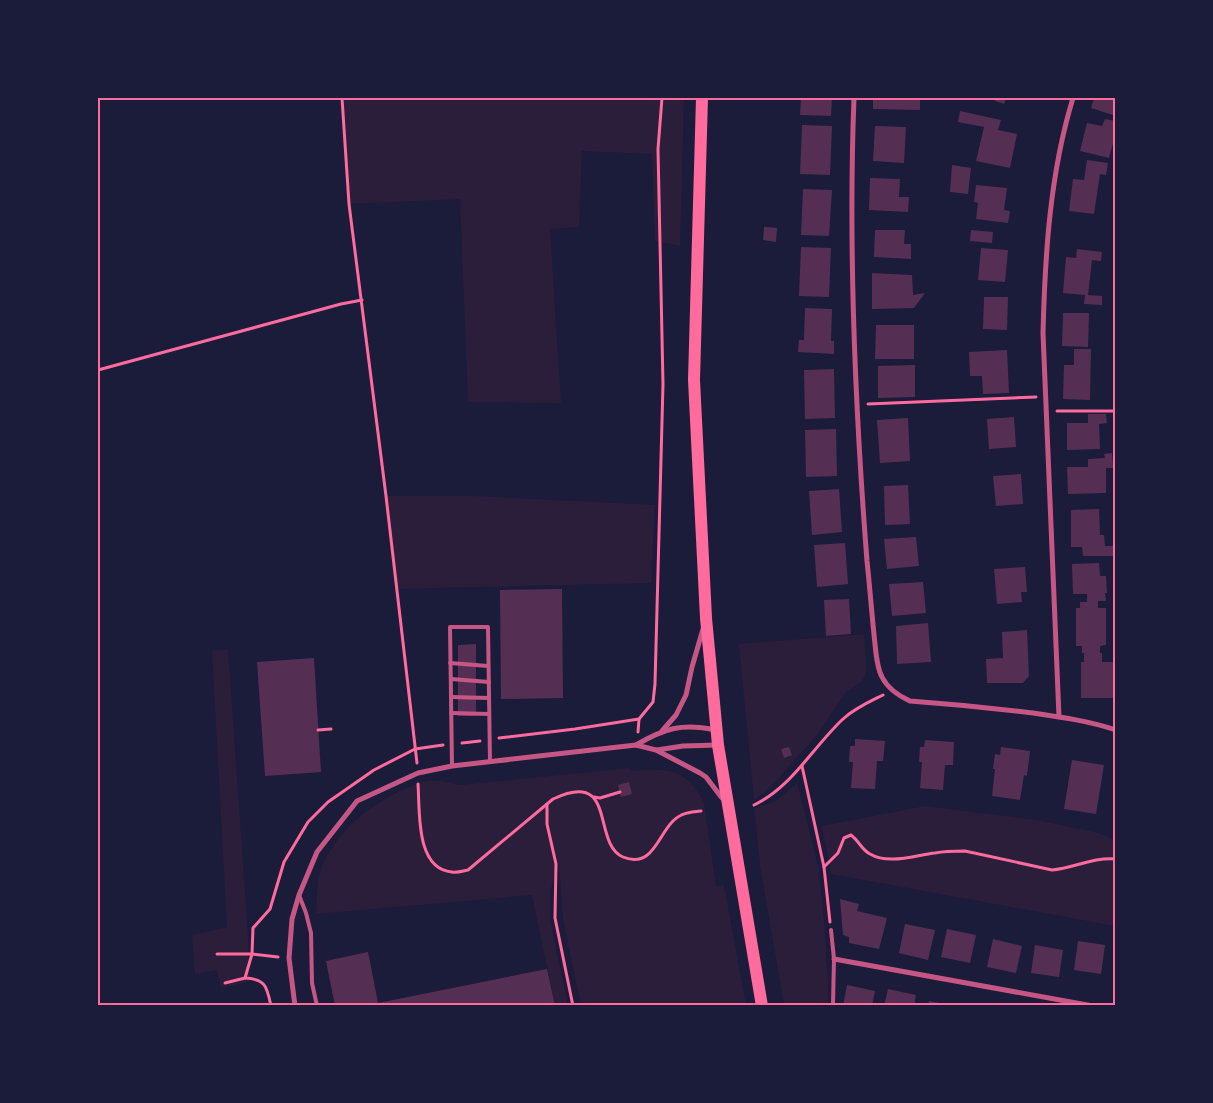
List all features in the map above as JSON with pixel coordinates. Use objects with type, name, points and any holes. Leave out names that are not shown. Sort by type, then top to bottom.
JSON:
[{"type":"main road","points":[[702,98],[694,380],[706,618],[724,802],[762,1006]]},
{"type":"street","points":[[854,98],[852,253],[857,405],[872,622],[877,659],[882,677],[892,690],[910,701],[986,707],[1060,717],[1097,724],[1116,730]]},
{"type":"street","points":[[1060,717],[1043,333],[1044,284],[1055,174],[1067,116],[1073,98]]},
{"type":"street","points":[[662,731],[676,715],[686,696],[706,618]]},
{"type":"street","points":[[636,745],[656,733],[686,726],[716,731]]},
{"type":"street","points":[[295,1006],[288,958],[292,919],[299,895],[317,852],[357,801],[418,773],[452,766],[636,745],[656,750],[683,746],[718,745]]},
{"type":"street","points":[[656,750],[706,777],[724,802]]},
{"type":"street","points":[[834,959],[1093,1006]]},
{"type":"lane","points":[[452,766],[450,627],[488,627],[490,762]]},
{"type":"lane","points":[[450,664],[488,666]]},
{"type":"lane","points":[[450,679],[489,682]]},
{"type":"lane","points":[[451,697],[489,698]]},
{"type":"lane","points":[[451,713],[489,714]]},
{"type":"lane","points":[[299,895],[311,933],[312,983],[317,1006]]},
{"type":"lane","points":[[831,930],[834,959],[833,1004]]},
{"type":"path","points":[[342,98],[350,204],[415,749],[639,719],[653,702],[663,384],[658,149],[662,98]]},
{"type":"path","points":[[98,370],[341,304],[362,300]]},
{"type":"path","points":[[857,405],[1031,397]]},
{"type":"path","points":[[1047,411],[1116,411]]},
{"type":"path","points":[[754,805],[770,798],[843,719],[860,706],[892,690]]},
{"type":"path","points":[[318,730],[331,729]]},
{"type":"path","points":[[802,765],[824,867],[831,930]]},
{"type":"path","points":[[418,773],[422,835],[426,852],[435,866],[452,872],[468,870],[547,804],[568,792],[582,792],[593,798],[600,798],[620,792]]},
{"type":"path","points":[[593,798],[600,809],[611,847],[620,856],[634,860],[648,856],[673,821],[686,812],[701,811]]},
{"type":"path","points":[[547,804],[547,824],[556,864],[555,918],[574,1006]]},
{"type":"path","points":[[824,867],[838,853],[844,838],[851,836],[870,854],[881,859],[894,859],[951,850],[966,851],[1052,870],[1104,858],[1116,859]]},
{"type":"path","points":[[217,954],[252,954],[288,958]]},
{"type":"path","points":[[245,978],[252,954]]},
{"type":"path","points":[[225,982],[257,978],[264,984],[271,1006]]},
{"type":"shaded area","points":[[342,98],[684,98],[680,246],[655,241],[652,154],[582,151],[579,227],[550,229],[561,403],[468,402],[460,199],[349,204]]},
{"type":"shaded area","points":[[386,496],[474,496],[655,505],[651,583],[396,589]]},
{"type":"shaded area","points":[[864,634],[866,666],[862,681],[845,693],[817,735],[767,791],[754,800],[739,644]]},
{"type":"shaded area","points":[[228,649],[248,935],[249,982],[221,988],[217,970],[195,974],[192,935],[227,927],[212,651]]},
{"type":"shaded area","points":[[630,768],[631,771],[665,770],[674,772],[690,782],[704,803],[716,886],[724,885],[746,1005],[581,1005],[563,919],[559,862],[550,892],[550,921],[568,1005],[555,1005],[532,895],[316,914],[319,874],[327,855],[355,821],[392,795],[418,783],[428,781],[442,781],[460,785]]},
{"type":"shaded area","points":[[797,783],[819,869],[829,1005],[784,1005],[760,865],[754,808],[776,801]]},
{"type":"shaded area","points":[[925,806],[1037,820],[1099,833],[1115,840],[1115,926],[831,874],[822,826]]},
{"type":"building","points":[[801,98],[832,98],[831,116],[800,115]]},
{"type":"building","points":[[873,98],[920,98],[920,110],[873,109]]},
{"type":"building","points":[[996,98],[1006,98],[1004,104],[995,101]]},
{"type":"building","points":[[1094,98],[1116,98],[1116,116],[1091,108]]},
{"type":"building","points":[[960,111],[1001,120],[998,130],[1017,134],[1010,168],[976,161],[984,127],[958,122]]},
{"type":"building","points":[[1105,119],[1116,121],[1116,132],[1109,158],[1080,151],[1087,123],[1102,126]]},
{"type":"building","points":[[802,125],[832,126],[830,175],[800,174]]},
{"type":"building","points":[[875,126],[906,127],[904,163],[873,161]]},
{"type":"building","points":[[1087,160],[1108,163],[1106,175],[1100,174],[1094,214],[1069,211],[1073,179],[1084,180]]},
{"type":"building","points":[[952,165],[971,168],[968,194],[950,192]]},
{"type":"building","points":[[870,178],[900,179],[899,197],[909,197],[908,212],[869,210]]},
{"type":"building","points":[[976,185],[1007,188],[1004,210],[1010,211],[1008,223],[976,219],[978,203],[974,202]]},
{"type":"building","points":[[803,189],[832,190],[829,236],[801,235]]},
{"type":"building","points":[[764,227],[777,228],[776,242],[763,240]]},
{"type":"building","points":[[875,230],[905,230],[904,244],[911,244],[911,259],[874,257]]},
{"type":"building","points":[[971,230],[993,232],[992,243],[970,241]]},
{"type":"building","points":[[801,247],[831,248],[829,297],[799,296]]},
{"type":"building","points":[[981,248],[1008,250],[1005,282],[978,280]]},
{"type":"building","points":[[1077,249],[1102,252],[1101,261],[1092,260],[1088,295],[1102,296],[1102,305],[1084,304],[1085,295],[1063,293],[1066,257],[1076,258]]},
{"type":"building","points":[[872,273],[912,275],[913,295],[925,293],[914,308],[872,309]]},
{"type":"building","points":[[984,297],[1008,297],[1007,330],[983,329]]},
{"type":"building","points":[[805,308],[832,309],[831,341],[834,341],[834,354],[798,352],[799,340],[804,340]]},
{"type":"building","points":[[1063,313],[1089,313],[1088,347],[1062,346]]},
{"type":"building","points":[[876,325],[914,325],[914,359],[875,359]]},
{"type":"building","points":[[1074,349],[1091,349],[1090,400],[1063,399],[1064,365],[1074,365]]},
{"type":"building","points":[[1007,350],[1009,393],[983,394],[982,376],[970,376],[969,352]]},
{"type":"building","points":[[915,365],[915,397],[878,398],[878,366]]},
{"type":"building","points":[[834,369],[835,418],[805,419],[804,370]]},
{"type":"building","points":[[1088,414],[1106,414],[1107,423],[1099,424],[1100,449],[1067,450],[1067,423],[1088,423]]},
{"type":"building","points":[[1014,417],[1016,447],[989,449],[987,419]]},
{"type":"building","points":[[908,418],[910,461],[880,463],[877,420]]},
{"type":"building","points":[[836,429],[837,476],[806,477],[805,430]]},
{"type":"building","points":[[1112,453],[1113,468],[1106,468],[1106,493],[1068,494],[1067,467],[1088,467],[1088,459],[1105,458],[1104,454]]},
{"type":"building","points":[[1021,474],[1023,504],[996,506],[993,476]]},
{"type":"building","points":[[908,485],[910,524],[885,525],[884,486]]},
{"type":"building","points":[[839,489],[842,532],[812,535],[809,491]]},
{"type":"building","points":[[1099,509],[1100,535],[1104,535],[1105,546],[1113,546],[1113,556],[1083,556],[1082,547],[1071,547],[1071,510]]},
{"type":"building","points":[[916,537],[919,566],[887,569],[884,539]]},
{"type":"building","points":[[845,543],[848,584],[817,587],[814,545]]},
{"type":"building","points":[[1113,556],[1116,556],[1116,577],[1114,577]]},
{"type":"building","points":[[1099,563],[1100,576],[1106,576],[1107,593],[1105,593],[1106,601],[1098,601],[1098,608],[1106,608],[1106,645],[1100,646],[1100,653],[1102,653],[1102,662],[1113,662],[1113,698],[1081,698],[1081,662],[1084,662],[1084,653],[1082,653],[1082,646],[1076,646],[1076,608],[1080,608],[1080,602],[1087,602],[1087,594],[1073,594],[1072,564]]},
{"type":"building","points":[[1025,567],[1027,592],[1021,592],[1022,602],[997,604],[994,569]]},
{"type":"building","points":[[923,582],[926,613],[892,616],[889,584]]},
{"type":"building","points":[[562,589],[563,698],[501,699],[500,590]]},
{"type":"building","points":[[849,599],[851,634],[826,636],[824,600]]},
{"type":"building","points":[[928,623],[931,662],[897,664],[896,626]]},
{"type":"building","points":[[1027,630],[1029,676],[1023,683],[987,683],[986,659],[1003,658],[1002,632]]},
{"type":"building","points":[[476,644],[476,716],[458,716],[458,645]]},
{"type":"building","points":[[314,658],[321,772],[265,776],[257,662]]},
{"type":"building","points":[[855,739],[885,741],[883,761],[877,761],[875,789],[851,788],[853,762],[849,762],[850,746],[855,746]]},
{"type":"building","points":[[925,740],[954,742],[953,765],[945,765],[943,790],[920,788],[922,762],[919,762],[920,747],[924,747]]},
{"type":"building","points":[[789,747],[792,755],[784,758],[781,749]]},
{"type":"building","points":[[1001,747],[1030,751],[1027,776],[1024,775],[1020,800],[992,796],[995,754],[1000,755]]},
{"type":"building","points":[[1072,760],[1104,765],[1096,814],[1064,809]]},
{"type":"building","points":[[629,782],[632,794],[621,797],[618,785]]},
{"type":"building","points":[[840,899],[859,904],[857,911],[887,918],[879,949],[849,943],[849,937],[843,935]]},
{"type":"building","points":[[905,924],[935,930],[928,960],[899,953]]},
{"type":"building","points":[[947,929],[976,935],[970,963],[941,957]]},
{"type":"building","points":[[993,939],[1022,946],[1016,973],[987,967]]},
{"type":"building","points":[[1078,941],[1105,945],[1101,974],[1074,970]]},
{"type":"building","points":[[1035,945],[1063,950],[1059,977],[1031,973]]},
{"type":"building","points":[[368,952],[378,1003],[547,969],[555,1006],[335,1006],[326,961]]},
{"type":"building","points":[[847,985],[875,991],[872,1006],[843,1006]]},
{"type":"building","points":[[888,989],[916,995],[914,1006],[884,1006]]},
{"type":"building","points":[[929,1001],[949,1005],[949,1006],[928,1006]]}]
